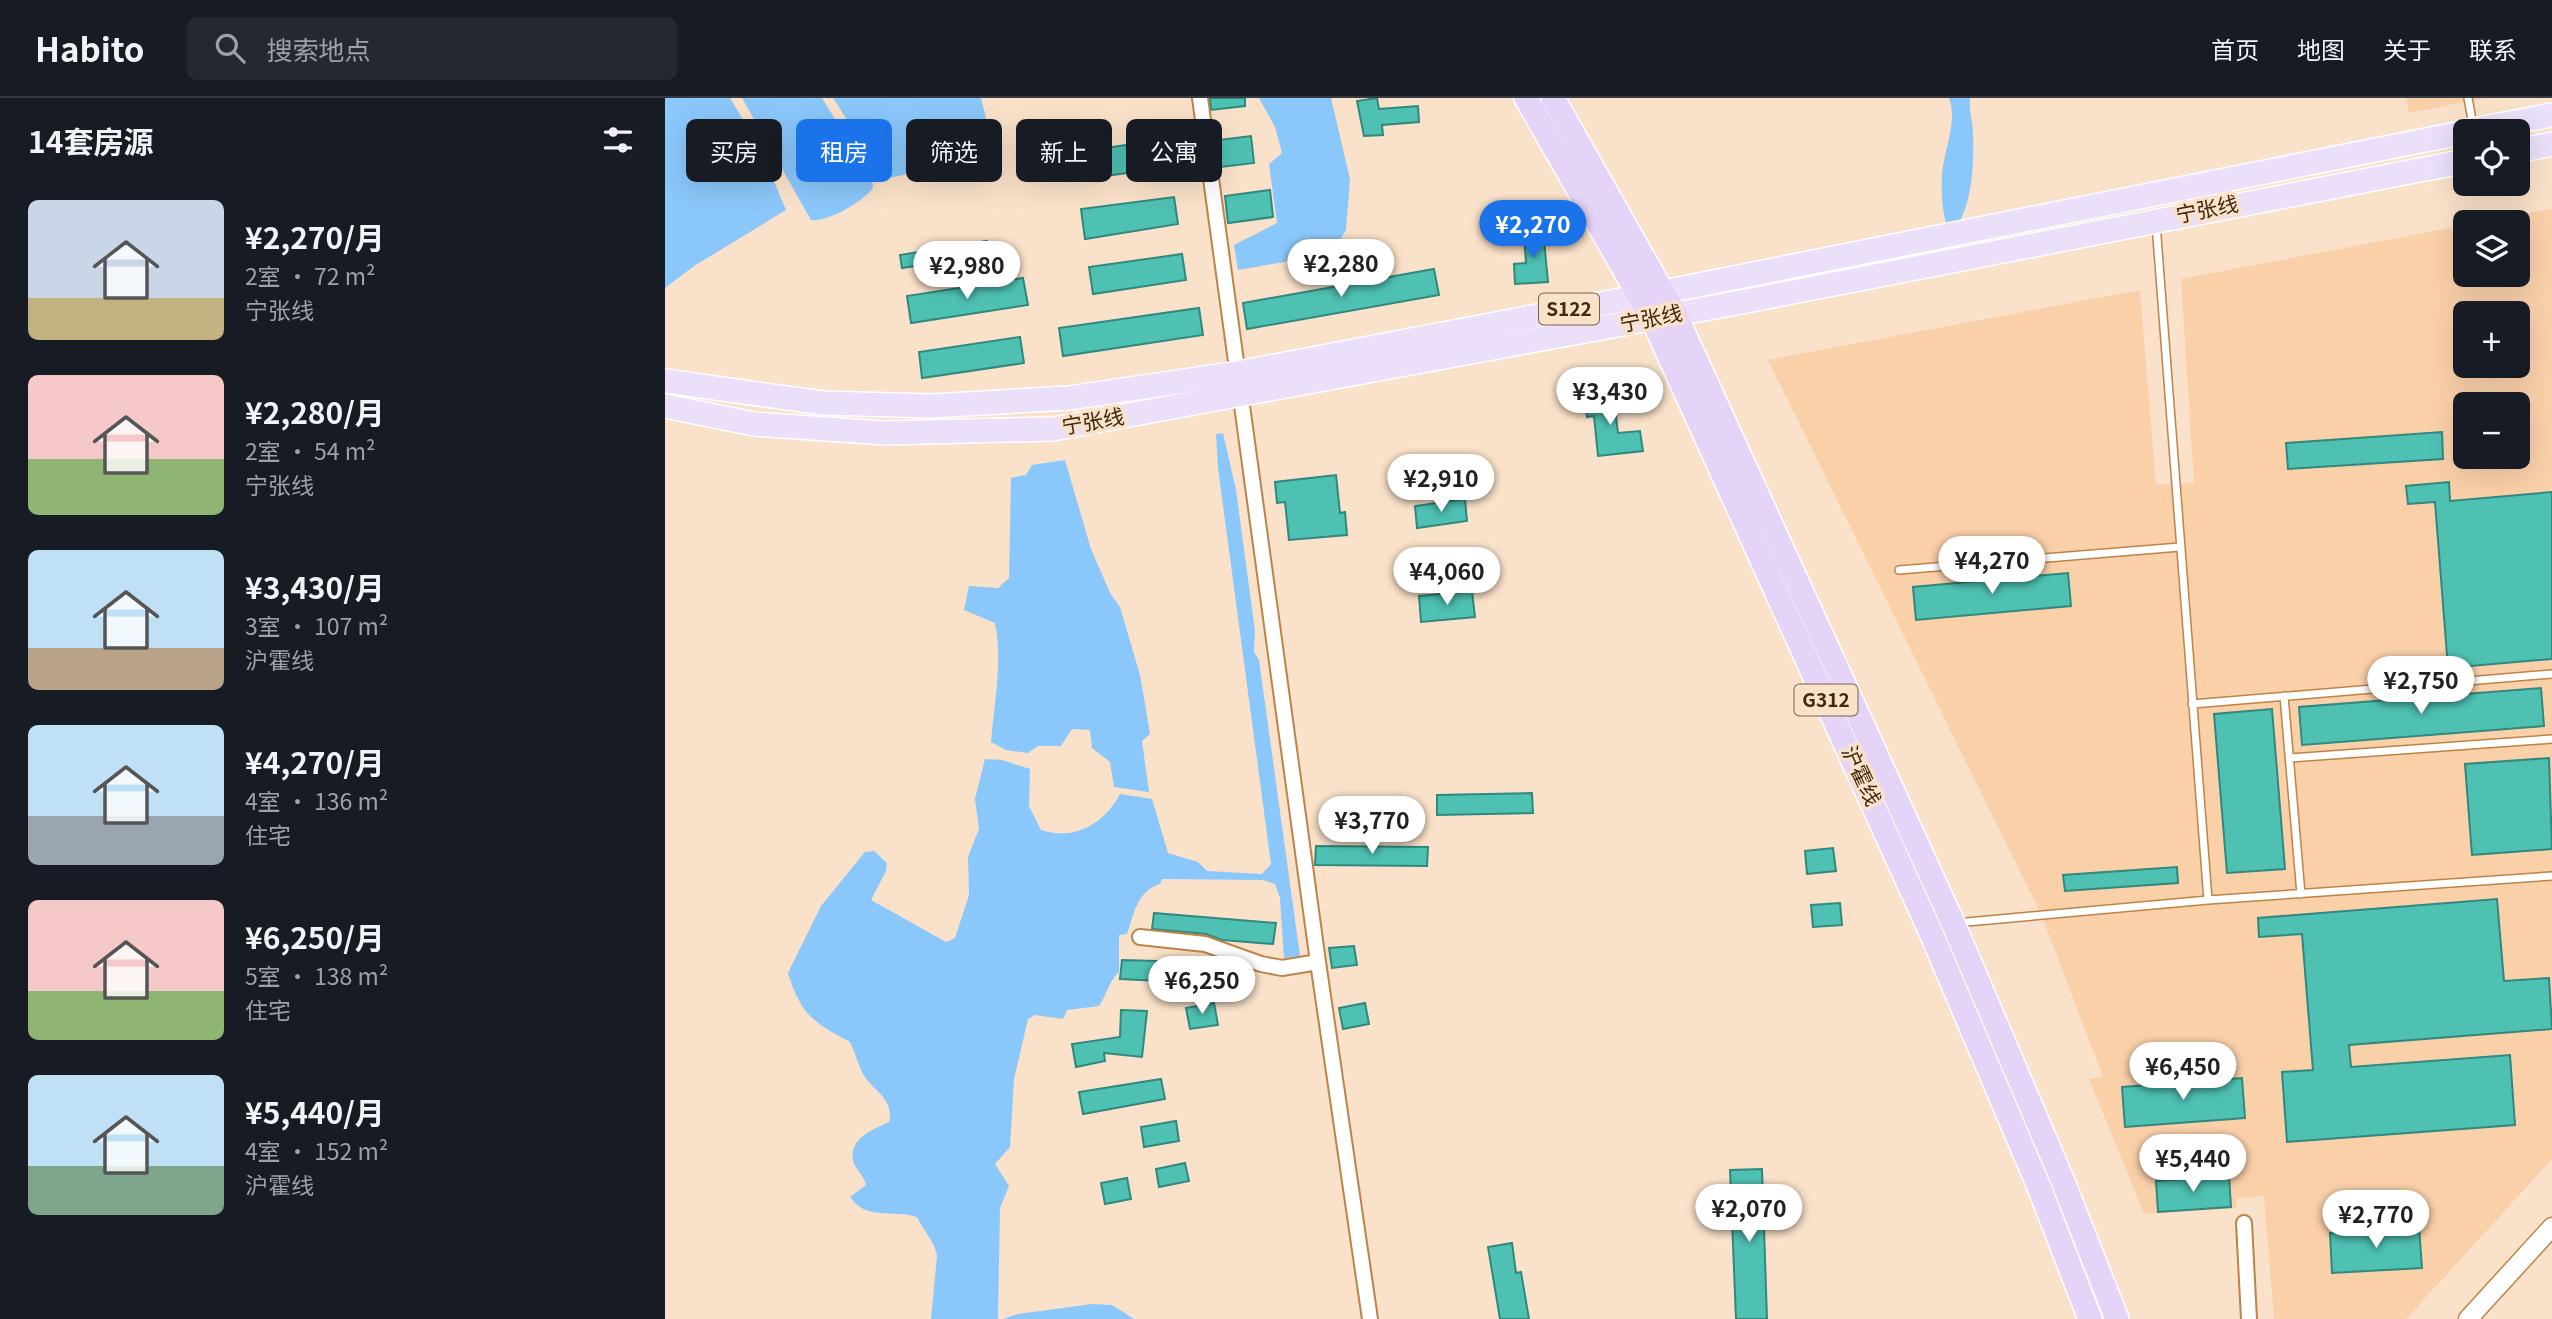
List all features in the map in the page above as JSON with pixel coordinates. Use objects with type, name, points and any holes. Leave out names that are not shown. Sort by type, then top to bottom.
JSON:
[{"type":"highway","name":"沪霍线","points":[[1526,98],[1652,318],[1931,933],[2039,1187],[2090,1319]]},
{"type":"highway","name":"沪霍线","points":[[1553,98],[1675,314],[1953,923],[2062,1179],[2117,1319]]},
{"type":"highway","points":[[1931,933],[1953,923]]},
{"type":"main road","name":"宁张线","points":[[2530,119],[2552,115]]},
{"type":"main road","name":"宁张线","points":[[665,406],[754,425],[884,433],[1053,429],[1240,383],[1639,296],[2453,134]]},
{"type":"main road","points":[[2530,149],[2552,144]]},
{"type":"main road","name":"宁张线","points":[[665,381],[823,403],[931,406],[1069,398],[1240,383],[1675,314],[2453,163]]},
{"type":"street","points":[[1200,98],[1318,962],[1370,1319]]},
{"type":"street","points":[[1140,937],[1205,944],[1261,964],[1282,968],[1318,962]]},
{"type":"street","points":[[2243,1223],[2249,1319]]},
{"type":"street","points":[[2468,1319],[2552,1227]]},
{"type":"lane","points":[[2468,98],[2469,119]]},
{"type":"lane","points":[[2156,220],[2208,900]]},
{"type":"lane","points":[[1899,570],[2180,547]]},
{"type":"lane","points":[[2192,704],[2552,674]]},
{"type":"lane","points":[[2284,696],[2301,894]]},
{"type":"lane","points":[[2290,758],[2552,739]]},
{"type":"lane","points":[[1953,923],[2208,900],[2552,876]]},
{"type":"shaded area","points":[[2406,98],[2486,98],[2409,113]]},
{"type":"shaded area","points":[[2552,209],[2552,1159],[2406,1319],[2274,1319],[2264,1196],[2237,1198],[2236,1208],[2144,1214],[2089,1079],[2103,1077],[2041,914],[1768,360],[2140,290],[2156,485],[2194,483],[2181,279],[2453,227],[2453,287],[2530,287],[2530,213]]},
{"type":"water","points":[[665,98],[730,98],[743,119],[686,119],[686,182],[774,182],[786,210],[694,266],[665,288]]},
{"type":"water","points":[[742,98],[822,98],[835,119],[796,119],[796,182],[872,182],[873,188],[845,210],[827,218],[811,220],[782,169],[782,119],[754,119]]},
{"type":"water","points":[[833,98],[981,98],[986,119],[906,119],[906,174],[892,177],[892,119],[846,118]]},
{"type":"water","points":[[1259,98],[1331,98],[1350,179],[1346,230],[1330,256],[1238,270],[1234,245],[1277,223],[1269,164],[1282,153],[1275,127]]},
{"type":"water","points":[[1949,98],[1970,98],[1973,131],[1970,192],[1958,224],[1946,224],[1942,199],[1943,165],[1952,116]]},
{"type":"water","points":[[1223,433],[1236,490],[1255,631],[1254,652],[1259,660],[1300,956],[1284,958],[1280,898],[1275,884],[1263,880],[1162,879],[1160,884],[1146,892],[1137,904],[1127,934],[1119,935],[1119,972],[1099,1006],[1067,1010],[1063,1019],[1035,1015],[1028,1019],[1014,1079],[1010,1147],[995,1164],[1009,1186],[1000,1208],[998,1319],[931,1319],[937,1256],[917,1217],[872,1212],[856,1204],[850,1197],[866,1185],[854,1163],[855,1146],[864,1135],[889,1122],[889,1107],[863,1074],[850,1042],[810,1016],[798,999],[788,973],[821,906],[865,852],[874,851],[887,863],[886,871],[871,900],[946,942],[955,938],[969,895],[968,857],[979,829],[975,799],[985,759],[1002,760],[1030,769],[1029,806],[1041,830],[1065,833],[1087,827],[1106,814],[1120,794],[1152,799],[1168,853],[1198,862],[1207,871],[1262,874],[1271,864],[1218,468],[1216,434]]},
{"type":"water","points":[[1065,460],[1091,549],[1110,593],[1120,607],[1140,675],[1150,734],[1142,741],[1149,792],[1114,787],[1110,762],[1092,748],[1090,730],[1072,729],[1061,746],[1038,746],[1028,753],[1006,750],[991,742],[998,668],[995,623],[964,610],[969,586],[998,588],[1009,578],[1011,478],[1026,475],[1032,465]]},
{"type":"water","points":[[1092,1304],[1112,1305],[1134,1319],[1003,1319],[1018,1314]]},
{"type":"building","points":[[1210,98],[1245,98],[1245,106],[1211,110]]},
{"type":"building","points":[[1377,98],[1379,109],[1418,106],[1419,122],[1382,125],[1383,135],[1364,136],[1357,101]]},
{"type":"building","points":[[1251,136],[1254,163],[1222,167],[1222,140]]},
{"type":"building","points":[[1126,145],[1126,173],[1112,175],[1112,147]]},
{"type":"building","points":[[1270,190],[1273,217],[1228,223],[1225,196]]},
{"type":"building","points":[[1174,197],[1178,224],[1085,239],[1081,209]]},
{"type":"building","points":[[1543,230],[1548,282],[1515,284],[1514,264],[1526,263],[1524,231]]},
{"type":"building","points":[[987,241],[989,255],[902,268],[900,255]]},
{"type":"building","points":[[1182,254],[1186,280],[1093,294],[1089,267]]},
{"type":"building","points":[[1434,269],[1439,295],[1247,329],[1243,303]]},
{"type":"building","points":[[1023,278],[1028,305],[911,323],[907,296]]},
{"type":"building","points":[[1199,308],[1203,335],[1063,356],[1059,328]]},
{"type":"building","points":[[1020,337],[1024,363],[922,378],[919,352]]},
{"type":"building","points":[[1613,392],[1618,433],[1640,431],[1643,451],[1598,456],[1594,416],[1587,417],[1584,396]]},
{"type":"building","points":[[2442,432],[2443,459],[2288,469],[2286,443]]},
{"type":"building","points":[[1336,475],[1340,513],[1345,512],[1347,535],[1289,540],[1285,502],[1277,503],[1275,482]]},
{"type":"building","points":[[2449,482],[2450,501],[2552,492],[2552,659],[2448,668],[2435,502],[2408,504],[2406,486]]},
{"type":"building","points":[[1465,499],[1467,521],[1417,528],[1415,506]]},
{"type":"building","points":[[2068,573],[2071,606],[1916,620],[1913,587]]},
{"type":"building","points":[[1472,591],[1475,617],[1421,622],[1419,596]]},
{"type":"building","points":[[2541,688],[2544,726],[2302,745],[2299,707]]},
{"type":"building","points":[[2272,709],[2285,869],[2227,873],[2214,714]]},
{"type":"building","points":[[2549,758],[2552,849],[2472,855],[2465,764]]},
{"type":"building","points":[[1532,793],[1533,813],[1437,815],[1437,795]]},
{"type":"building","points":[[1316,846],[1428,847],[1427,866],[1315,865]]},
{"type":"building","points":[[1833,848],[1836,871],[1807,874],[1805,851]]},
{"type":"building","points":[[2177,867],[2178,883],[2065,891],[2063,875]]},
{"type":"building","points":[[2497,899],[2504,981],[2549,978],[2552,1029],[2349,1045],[2351,1067],[2510,1055],[2515,1125],[2287,1142],[2282,1072],[2313,1070],[2302,934],[2259,937],[2258,918]]},
{"type":"building","points":[[1840,903],[1842,925],[1813,927],[1811,905]]},
{"type":"building","points":[[1154,913],[1276,923],[1273,944],[1222,940],[1206,934],[1152,929]]},
{"type":"building","points":[[1354,946],[1357,965],[1332,968],[1329,948]]},
{"type":"building","points":[[1122,960],[1225,963],[1223,984],[1120,979]]},
{"type":"building","points":[[1214,1003],[1218,1025],[1190,1029],[1186,1008]]},
{"type":"building","points":[[1365,1003],[1369,1024],[1343,1029],[1339,1008]]},
{"type":"building","points":[[1121,1010],[1147,1011],[1142,1057],[1104,1053],[1105,1061],[1076,1067],[1072,1044],[1120,1037]]},
{"type":"building","points":[[2242,1078],[2245,1118],[2125,1127],[2122,1087]]},
{"type":"building","points":[[1161,1079],[1165,1099],[1083,1114],[1079,1092]]},
{"type":"building","points":[[1176,1121],[1179,1141],[1144,1147],[1141,1127]]},
{"type":"building","points":[[1185,1163],[1189,1181],[1159,1187],[1156,1169]]},
{"type":"building","points":[[1762,1169],[1767,1319],[1736,1319],[1730,1170]]},
{"type":"building","points":[[2229,1176],[2231,1207],[2158,1212],[2156,1181]]},
{"type":"building","points":[[1127,1178],[1131,1199],[1105,1204],[1101,1183]]},
{"type":"building","points":[[2419,1227],[2422,1268],[2332,1273],[2330,1233]]},
{"type":"building","points":[[1512,1243],[1516,1273],[1521,1272],[1529,1319],[1500,1319],[1488,1247]]}]
